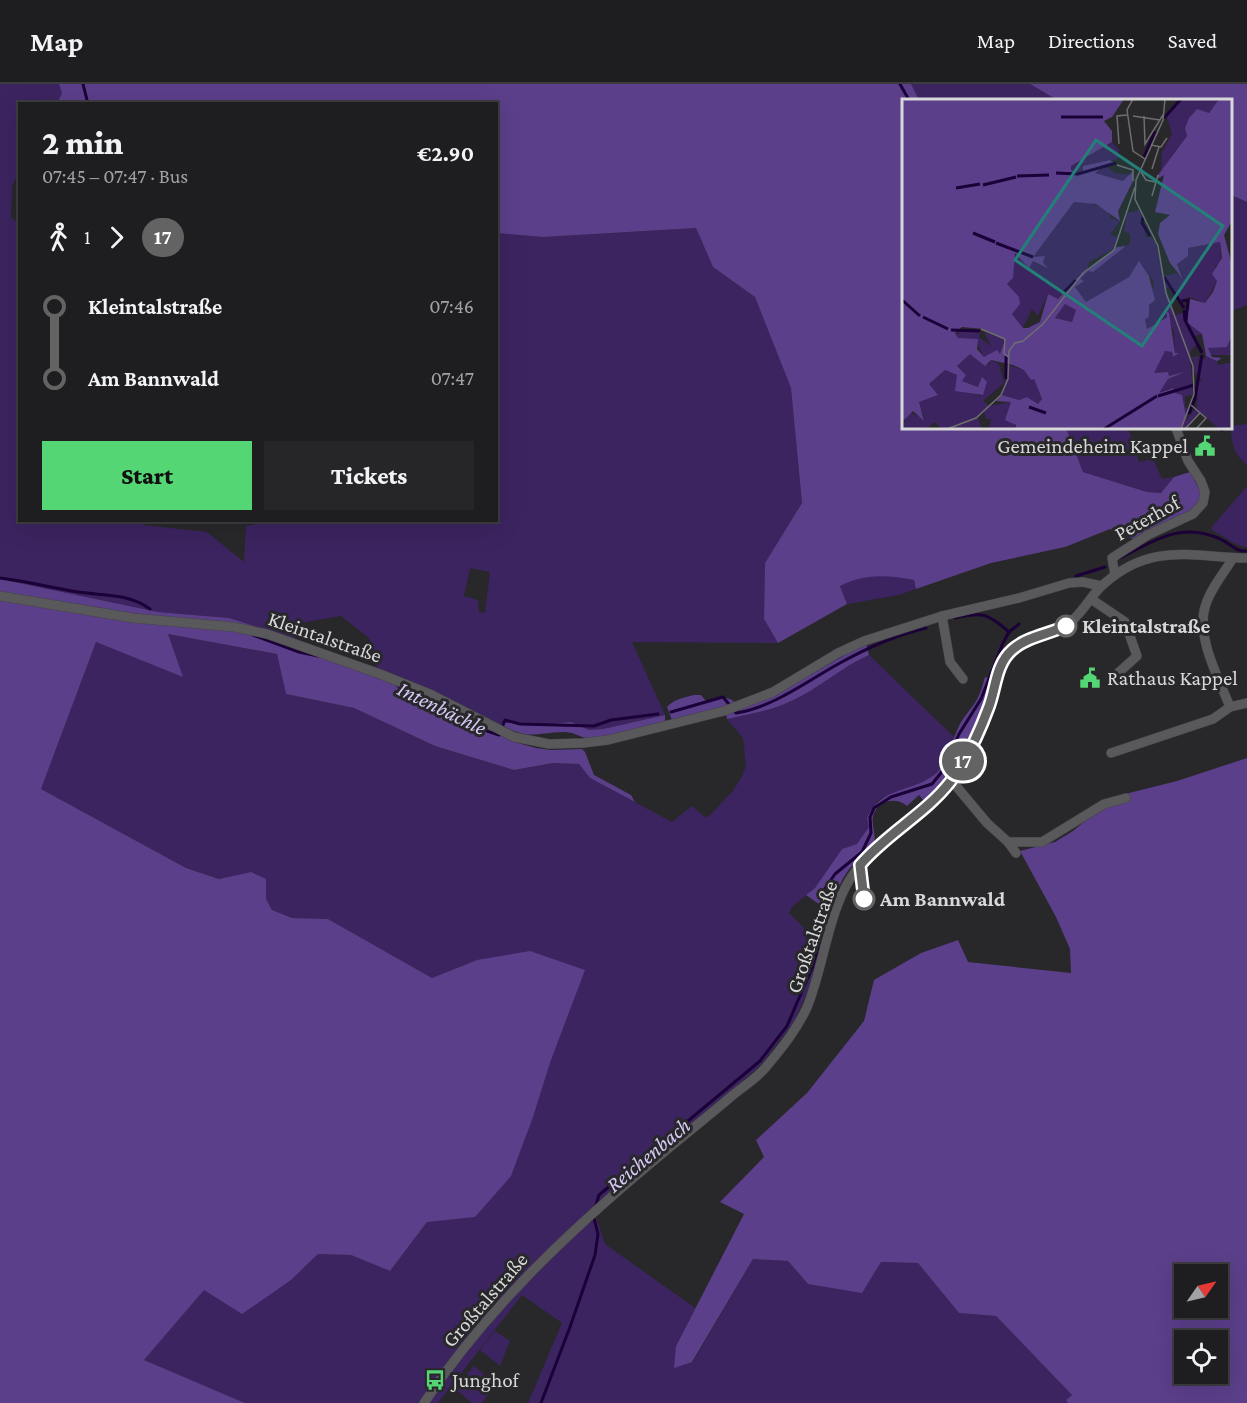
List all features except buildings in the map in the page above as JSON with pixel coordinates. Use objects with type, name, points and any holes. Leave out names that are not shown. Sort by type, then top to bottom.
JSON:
[{"type":"street","name":"Peterhof","points":[[1114,569],[1112,558],[1148,535],[1193,514],[1203,503],[1205,492],[1188,461],[1176,429]]},
{"type":"street","name":"Großtalstraße","points":[[424,1403],[488,1320],[534,1269],[587,1218],[763,1070],[788,1038],[807,1007],[828,937],[844,890],[851,877],[865,860],[916,817],[951,780],[989,708],[998,673],[1012,650],[1024,642],[1066,626],[1076,618],[1114,569],[1165,554],[1247,558]]},
{"type":"street","points":[[1230,707],[1212,664],[1203,628],[1207,601],[1233,558]]},
{"type":"street","name":"Kleintalstraße","points":[[0,596],[133,618],[234,627],[267,634],[432,695],[514,737],[549,744],[583,743],[631,735],[724,711],[773,692],[838,653],[864,641],[942,616],[1019,598],[1069,583],[1083,582],[1101,586]]},
{"type":"street","points":[[1091,599],[1125,622],[1137,656],[1118,673]]},
{"type":"street","points":[[942,616],[950,662],[963,679]]},
{"type":"street","points":[[1111,753],[1213,719],[1230,707],[1247,703]]},
{"type":"street","points":[[951,780],[1016,853]]},
{"type":"street","points":[[1008,842],[1042,842],[1104,804],[1126,798]]},
{"type":"shaded area","points":[[0,84],[59,84],[63,93],[58,102],[18,102],[18,173],[12,186],[11,218],[18,222],[18,522],[144,522],[144,525],[207,532],[244,562],[246,526],[257,524],[257,522],[498,522],[498,233],[543,237],[696,228],[713,267],[755,297],[791,388],[802,503],[765,563],[764,619],[778,643],[632,642],[665,715],[589,730],[571,722],[539,725],[505,723],[501,725],[497,733],[431,698],[374,676],[377,665],[369,638],[341,616],[300,623],[295,639],[229,618],[158,612],[0,579]],"holes":[[[470,568],[490,572],[485,613],[479,612],[478,600],[464,596]]]},
{"type":"shaded area","points":[[59,84],[911,84],[918,99],[902,99],[902,429],[1066,429],[1083,472],[1147,492],[1161,493],[1174,477],[1190,472],[1202,494],[1195,510],[1133,539],[1110,529],[1065,547],[991,563],[916,589],[914,580],[895,577],[877,576],[849,582],[840,586],[847,604],[778,643],[764,619],[765,563],[802,503],[791,388],[755,297],[713,267],[696,228],[543,237],[498,233],[498,102],[58,102],[62,93]]},
{"type":"shaded area","points":[[911,84],[1030,84],[1055,99],[918,99]]},
{"type":"shaded area","points":[[1030,84],[1247,84],[1247,202],[1232,195],[1232,99],[1055,99]]},
{"type":"shaded area","points":[[1232,196],[1247,202],[1247,305],[1232,311]]},
{"type":"shaded area","points":[[1247,424],[1247,465],[1234,448],[1232,426]]},
{"type":"shaded area","points":[[1066,429],[1128,429],[1139,462],[1153,459],[1162,479],[1174,477],[1161,493],[1147,492],[1083,472]]},
{"type":"shaded area","points":[[1247,486],[1247,547],[1238,545],[1212,530],[1212,527]]},
{"type":"shaded area","points":[[885,575],[914,580],[916,589],[899,595],[847,604],[840,585],[863,577]]},
{"type":"shaded area","points":[[0,579],[158,612],[229,618],[295,639],[294,647],[431,698],[511,741],[551,750],[582,749],[594,775],[631,795],[635,802],[590,778],[579,764],[553,763],[514,770],[435,746],[354,708],[286,694],[277,654],[168,634],[183,677],[96,642],[41,789],[186,868],[219,879],[251,872],[266,879],[266,899],[272,910],[292,918],[328,919],[432,978],[477,960],[530,951],[585,970],[511,1176],[475,1217],[427,1222],[390,1271],[351,1255],[318,1254],[291,1280],[242,1314],[204,1290],[144,1360],[245,1403],[0,1403]]},
{"type":"shaded area","points":[[168,634],[277,654],[286,694],[354,708],[435,746],[514,770],[553,763],[579,764],[590,778],[672,822],[692,806],[705,817],[709,816],[733,791],[742,776],[746,766],[743,738],[727,719],[760,712],[801,696],[869,655],[954,737],[948,755],[938,772],[926,781],[877,801],[870,827],[857,844],[842,849],[815,888],[792,907],[789,913],[811,935],[822,940],[810,986],[794,1022],[759,1067],[584,1214],[591,1222],[596,1217],[605,1244],[695,1308],[676,1346],[693,1362],[753,1259],[788,1261],[808,1284],[881,1262],[918,1263],[959,1313],[996,1316],[1072,1395],[1066,1400],[1068,1403],[528,1403],[562,1323],[522,1295],[438,1403],[245,1403],[144,1360],[204,1289],[291,1280],[318,1254],[351,1255],[390,1271],[427,1222],[475,1216],[533,1117],[551,1060],[477,960],[432,978],[328,919],[292,918],[272,910],[251,872],[220,879],[186,868],[41,789],[96,642],[182,676]]},
{"type":"shaded area","points":[[866,643],[869,655],[801,696],[768,710],[727,719],[726,714],[777,694]]},
{"type":"shaded area","points":[[985,677],[991,679],[984,706],[965,746],[960,743],[949,763],[953,766],[940,784],[924,801],[919,795],[907,806],[898,801],[892,801],[878,807],[873,816],[875,836],[873,844],[845,875],[829,911],[806,895],[815,888],[842,849],[857,844],[869,827],[867,818],[880,800],[925,781],[939,770],[961,722],[977,699]]},
{"type":"shaded area","points":[[701,695],[706,701],[725,698],[735,702],[672,720],[667,707],[676,700]]},
{"type":"shaded area","points":[[665,715],[665,722],[594,739],[567,732],[519,733],[501,725],[505,723],[539,725],[571,722],[589,730]]},
{"type":"shaded area","points":[[1247,758],[1247,1403],[1068,1403],[1066,1400],[1072,1395],[996,1316],[959,1313],[918,1263],[881,1262],[862,1293],[808,1284],[788,1261],[753,1259],[692,1362],[674,1368],[676,1346],[744,1214],[720,1202],[764,1157],[756,1140],[807,1093],[864,1021],[874,980],[921,953],[958,940],[968,962],[1071,973],[1070,949],[1056,917],[1020,851],[1055,842],[1125,794],[1177,781]]},
{"type":"shaded area","points":[[495,1331],[510,1341],[500,1366],[480,1350]]},
{"type":"shaded area","points":[[474,1366],[495,1384],[482,1403],[472,1403],[455,1389]]},
{"type":"waterway","points":[[83,84],[88,102]]},
{"type":"waterway","points":[[900,84],[908,99]]},
{"type":"waterway","name":"Reichenbach","points":[[1120,558],[1156,540],[1191,532],[1218,538],[1239,550],[1247,551]]},
{"type":"waterway","name":"Reichenbach","points":[[1076,576],[1105,567]]},
{"type":"waterway","name":"Intenbächle","points":[[0,578],[78,592],[116,596],[133,600],[150,609]]},
{"type":"waterway","name":"Intenbächle","points":[[955,618],[972,615],[985,616],[996,621],[1009,632]]},
{"type":"waterway","name":"Reichenbach","points":[[821,932],[825,909],[824,890],[835,874],[862,852],[871,833],[870,817],[874,808],[891,797],[932,784],[944,769],[959,734],[981,699],[1003,643],[1009,632],[1019,624]]},
{"type":"waterway","name":"Intenbächle","points":[[671,712],[723,697],[736,713],[750,710],[777,699],[871,647],[926,628]]},
{"type":"waterway","name":"Intenbächle","points":[[253,635],[299,652],[318,656]]},
{"type":"waterway","name":"Intenbächle","points":[[398,686],[458,720],[499,735],[505,720],[520,724],[594,726],[611,720],[658,714]]},
{"type":"waterway","name":"Reichenbach","points":[[596,1205],[599,1195],[760,1061],[787,1026],[812,968],[820,940]]},
{"type":"waterway","name":"Reichenbach","points":[[541,1403],[595,1255],[598,1234],[593,1214]]},
{"type":"bus line","name":"17","points":[[864,899],[860,865],[916,817],[951,780],[989,708],[998,673],[1004,660],[1012,650],[1024,642],[1066,626]]},
{"type":"place","name":"Gemeindeheim Kappel","points":[[1205,446]]},
{"type":"place","name":"Kleintalstraße","points":[[1066,626]]},
{"type":"place","name":"Rathaus Kappel","points":[[1090,678]]},
{"type":"place","name":"Am Bannwald","points":[[864,899]]},
{"type":"place","name":"Junghof","points":[[435,1380]]}]
